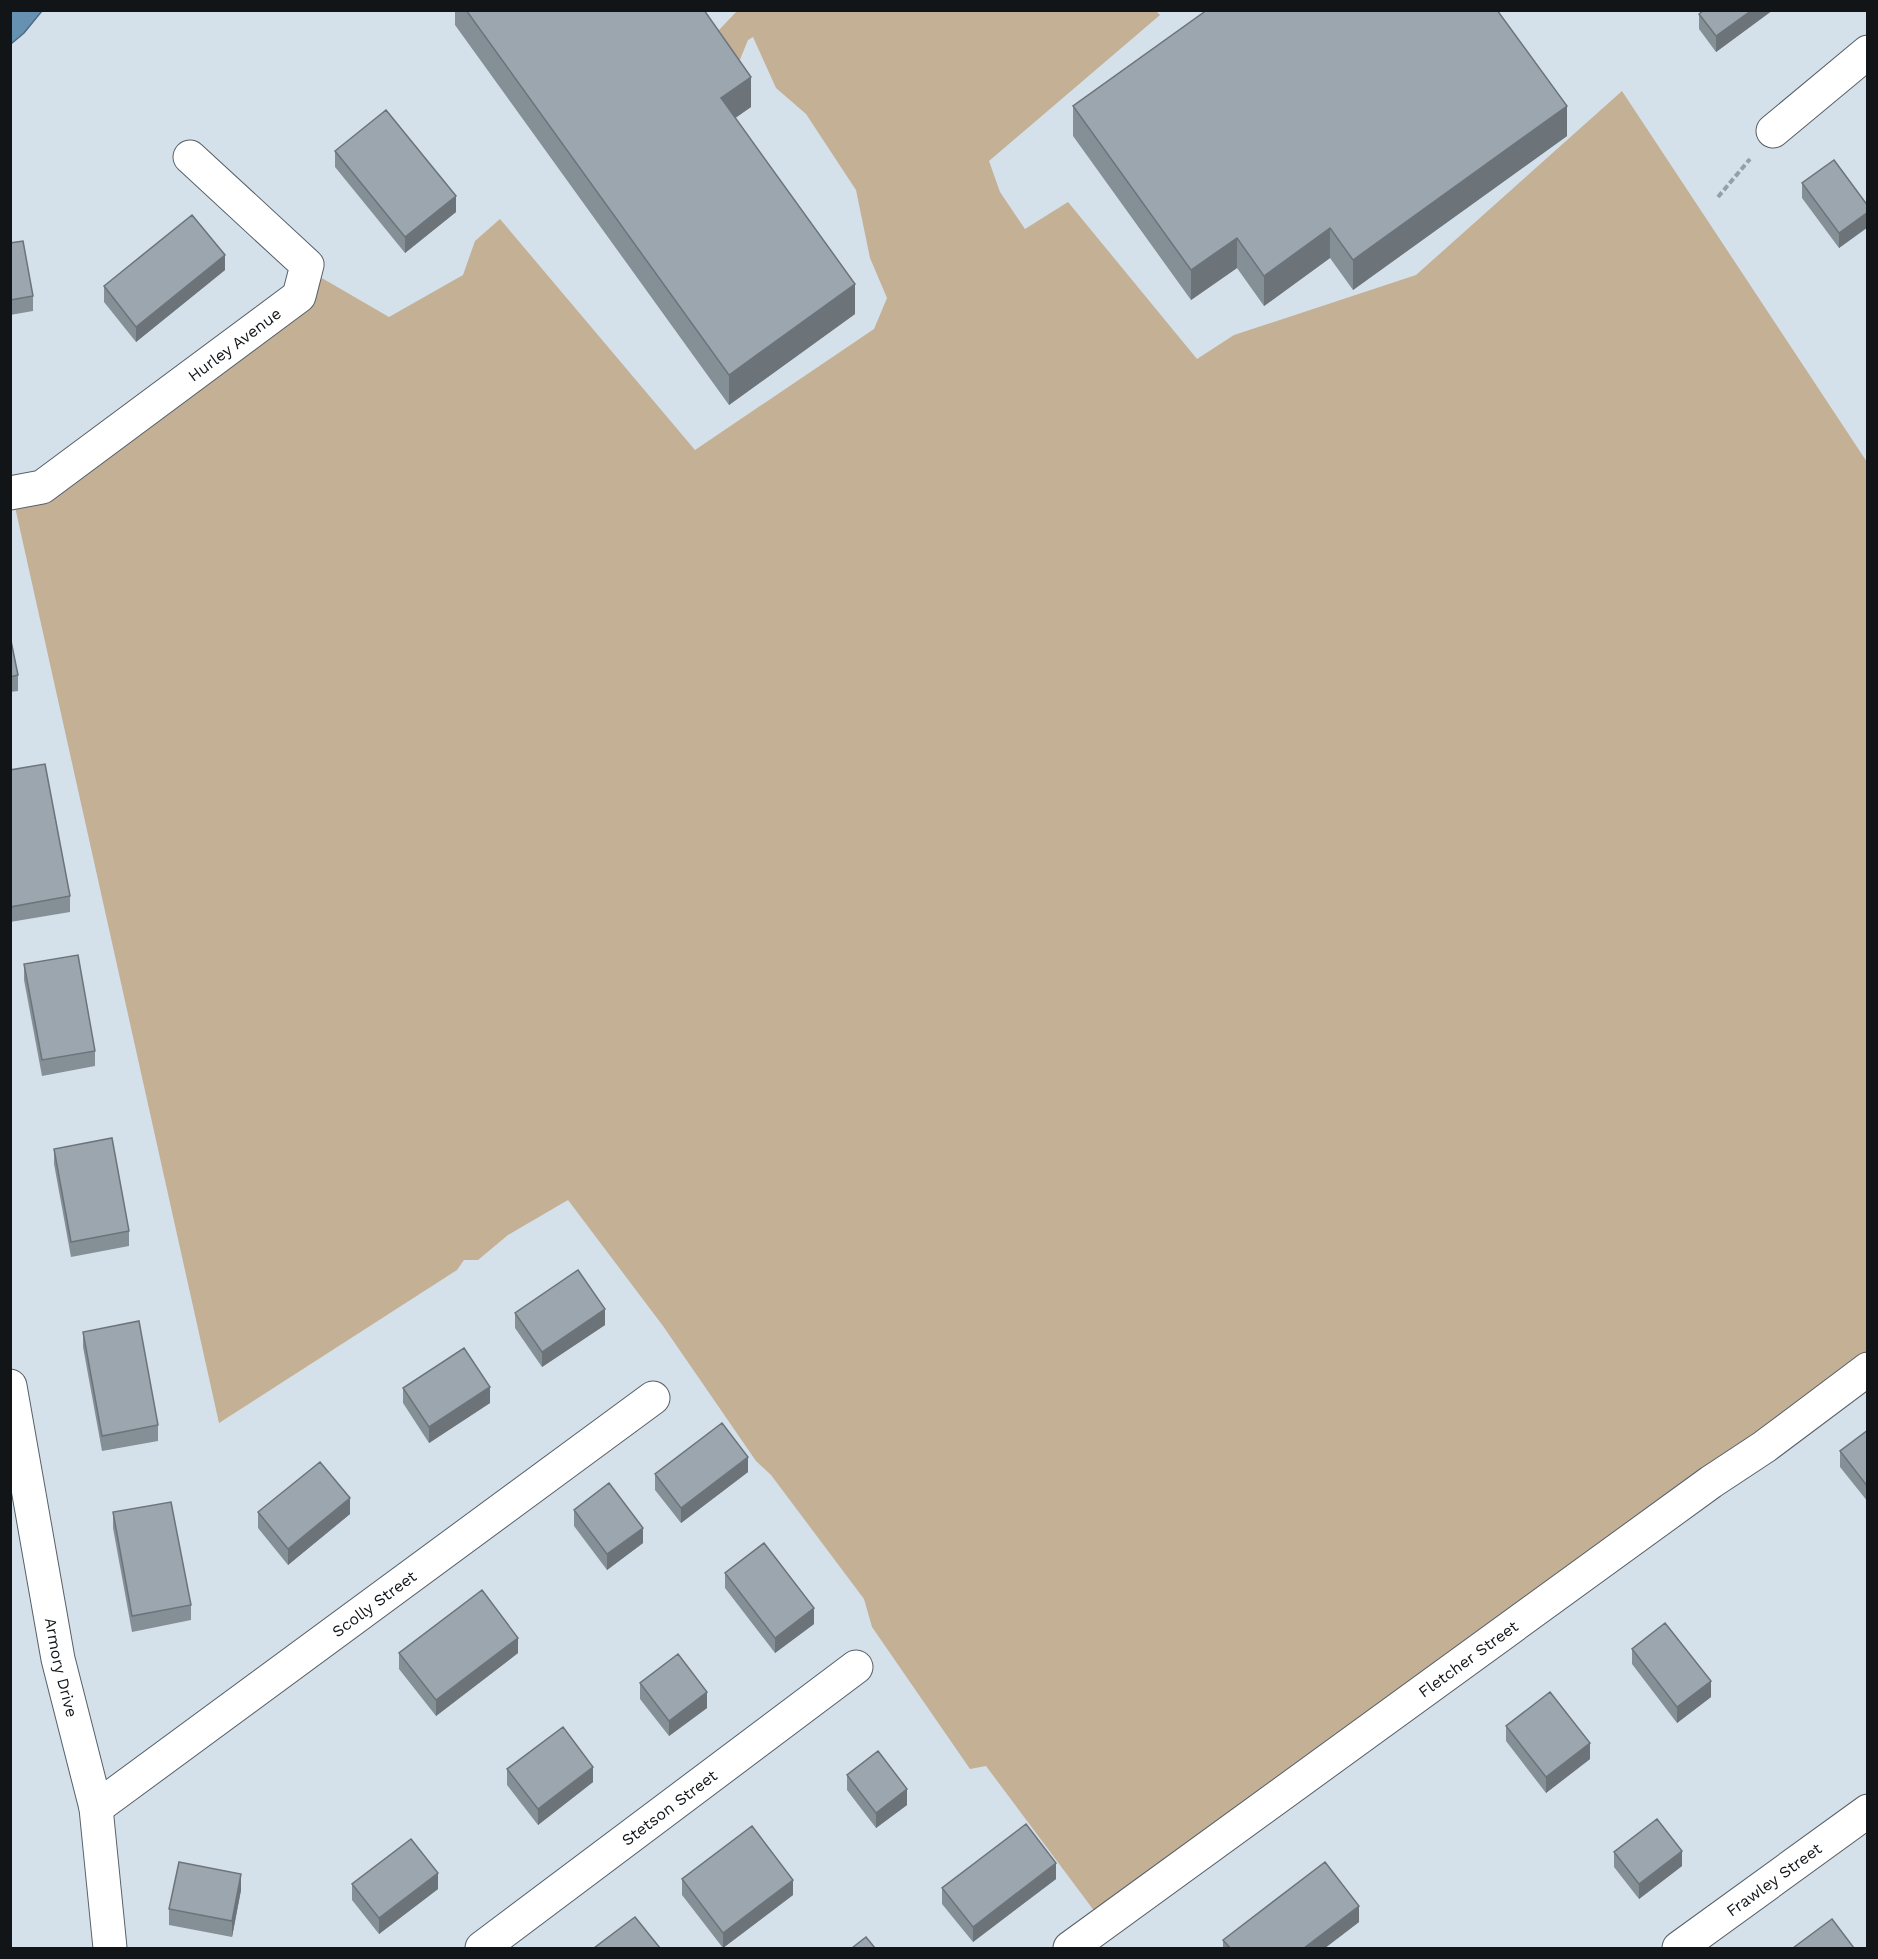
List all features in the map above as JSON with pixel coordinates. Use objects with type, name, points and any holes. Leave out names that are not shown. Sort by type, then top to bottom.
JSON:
[{"type":"street","points":[[1773,131],[1868,52]]},
{"type":"street","name":"Hurley Avenue","points":[[10,493],[42,488],[299,296],[307,265],[190,157]]},
{"type":"street","name":"Fletcher Street","points":[[1070,1948],[1868,1370]]},
{"type":"street","name":"Armory Drive","points":[[10,1386],[58,1659],[96,1808],[110,1948]]},
{"type":"street","name":"Scolly Street","points":[[96,1808],[652,1398]]},
{"type":"street","name":"Stetson Street","points":[[482,1948],[856,1667]]},
{"type":"street","name":"Frawley Street","points":[[1679,1948],[1868,1811]]},
{"type":"path","points":[[1718,197],[1773,131]]},
{"type":"shaded area","points":[[737,11],[1156,11],[1160,15],[989,161],[1000,192],[1025,229],[1068,202],[1197,359],[1234,335],[1416,275],[1622,91],[1867,462],[1867,1365],[1101,1920],[986,1766],[970,1769],[872,1627],[864,1599],[771,1475],[756,1461],[663,1326],[568,1200],[508,1235],[478,1260],[464,1260],[457,1270],[219,1423],[13,498],[308,270],[389,317],[463,275],[475,241],[500,219],[695,450],[874,329],[887,298],[870,258],[856,190],[806,114],[776,88],[753,37],[748,40],[739,62],[719,30]]},
{"type":"water","points":[[11,10],[42,11],[24,33],[11,44]]},
{"type":"building","points":[[466,10],[704,10],[751,77],[721,98],[855,284],[729,375]]},
{"type":"building","points":[[1207,10],[1497,10],[1567,106],[1353,260],[1330,228],[1264,276],[1237,238],[1191,270],[1073,106]]},
{"type":"building","points":[[1704,10],[1752,10],[1716,36],[1699,14]]},
{"type":"building","points":[[386,110],[456,196],[405,237],[335,151]]},
{"type":"building","points":[[1834,160],[1868,206],[1868,212],[1839,233],[1802,183]]},
{"type":"building","points":[[192,215],[225,255],[136,327],[104,286]]},
{"type":"building","points":[[23,241],[33,296],[10,300],[10,243]]},
{"type":"building","points":[[10,636],[18,675],[10,677]]},
{"type":"building","points":[[45,764],[70,896],[10,907],[10,770]]},
{"type":"building","points":[[78,955],[95,1051],[42,1060],[24,964]]},
{"type":"building","points":[[112,1138],[129,1231],[71,1242],[54,1149]]},
{"type":"building","points":[[578,1270],[605,1309],[542,1352],[515,1313]]},
{"type":"building","points":[[139,1321],[158,1425],[102,1436],[83,1332]]},
{"type":"building","points":[[464,1348],[490,1387],[429,1427],[403,1388]]},
{"type":"building","points":[[722,1423],[748,1457],[681,1508],[655,1474]]},
{"type":"building","points":[[1868,1430],[1868,1487],[1840,1451]]},
{"type":"building","points":[[320,1462],[350,1498],[288,1549],[258,1512]]},
{"type":"building","points":[[609,1483],[643,1528],[607,1554],[574,1510]]},
{"type":"building","points":[[171,1502],[191,1605],[132,1616],[113,1512]]},
{"type":"building","points":[[764,1543],[814,1608],[775,1638],[725,1573]]},
{"type":"building","points":[[482,1590],[518,1638],[436,1700],[399,1653]]},
{"type":"building","points":[[1665,1623],[1711,1681],[1677,1707],[1632,1649]]},
{"type":"building","points":[[678,1654],[707,1692],[669,1721],[640,1683]]},
{"type":"building","points":[[1550,1692],[1590,1743],[1546,1777],[1506,1726]]},
{"type":"building","points":[[563,1727],[593,1767],[538,1809],[507,1769]]},
{"type":"building","points":[[878,1751],[907,1789],[876,1813],[847,1775]]},
{"type":"building","points":[[1657,1819],[1682,1851],[1639,1884],[1614,1852]]},
{"type":"building","points":[[1026,1824],[1056,1863],[973,1927],[942,1888]]},
{"type":"building","points":[[752,1826],[793,1880],[723,1933],[682,1879]]},
{"type":"building","points":[[411,1839],[438,1873],[379,1918],[352,1884]]},
{"type":"building","points":[[179,1862],[241,1874],[232,1921],[169,1909]]},
{"type":"building","points":[[1325,1862],[1359,1906],[1304,1948],[1230,1948],[1223,1940]]},
{"type":"building","points":[[635,1917],[660,1948],[594,1948]]},
{"type":"building","points":[[1832,1919],[1854,1948],[1793,1948]]},
{"type":"building","points":[[866,1937],[875,1948],[852,1948]]}]
